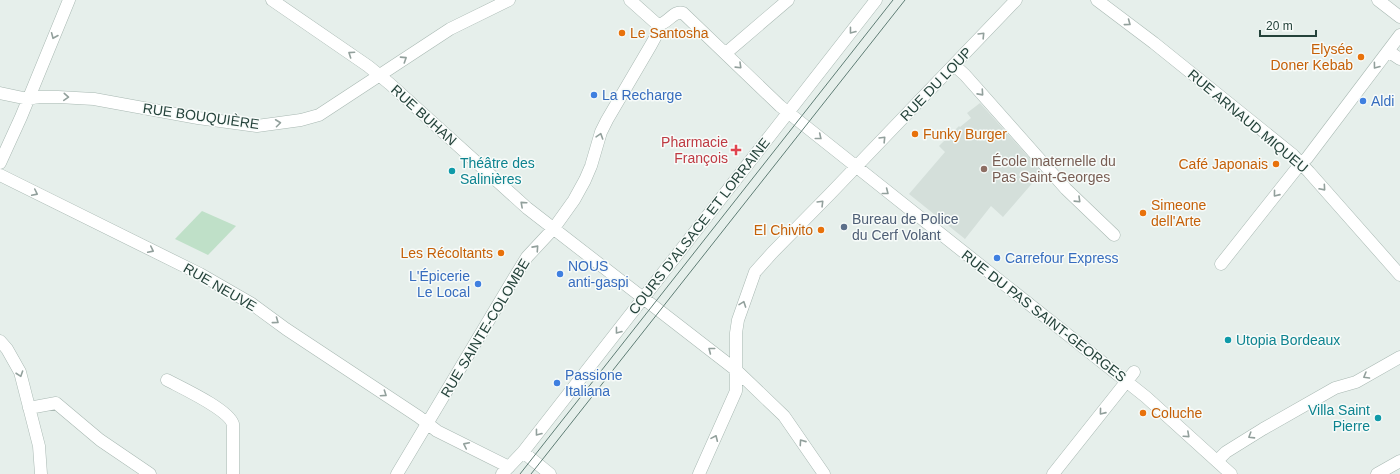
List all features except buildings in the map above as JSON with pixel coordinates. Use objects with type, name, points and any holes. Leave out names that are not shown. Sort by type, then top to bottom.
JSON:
[{"type":"street","points":[[0,163],[69,0]]},
{"type":"street","name":"RUE BUHAN","points":[[272,0],[368,66],[527,208],[736,370],[784,416],[824,474]]},
{"type":"street","name":"RUE BOUQUIÈRE","points":[[0,93],[28,99],[38,97],[94,99],[198,118],[257,126],[302,120],[319,115],[450,29],[509,0]]},
{"type":"street","points":[[630,0],[658,25]]},
{"type":"street","points":[[726,53],[788,0]]},
{"type":"street","name":"COURS D'ALSACE ET LORRAINE","points":[[506,470],[523,452],[876,0]]},
{"type":"street","name":"RUE DU LOUP","points":[[699,474],[736,391],[736,333],[738,320],[755,272],[1016,0]]},
{"type":"street","name":"RUE ARNAUD MIQUEU","points":[[1097,0],[1154,43],[1301,163],[1400,275]]},
{"type":"street","points":[[1378,0],[1400,17]]},
{"type":"street","name":"RUE DU PAS SAINT-GEORGES","points":[[658,25],[664,24],[674,14],[684,12],[780,106],[856,167],[1130,377],[1146,397],[1231,474]]},
{"type":"street","name":"RUE SAINTE-COLOMBE","points":[[397,474],[527,257],[554,228],[574,200],[591,166],[601,132],[657,34],[658,25]]},
{"type":"street","points":[[1221,264],[1306,158],[1400,35]]},
{"type":"street","points":[[1388,51],[1400,59]]},
{"type":"street","points":[[954,65],[965,75],[1066,189],[1114,235]]},
{"type":"street","name":"RUE NEUVE","points":[[0,175],[211,280],[252,304],[286,329],[437,431],[506,470]]},
{"type":"street","points":[[0,341],[7,348],[20,372],[39,446],[41,474]]},
{"type":"street","points":[[1218,461],[1226,452],[1263,429],[1335,388],[1356,382],[1400,357]]},
{"type":"street","points":[[1053,474],[1130,377]]},
{"type":"street","points":[[167,380],[204,400],[231,419],[233,424],[233,474]]},
{"type":"street","points":[[29,408],[56,403],[100,440],[150,474]]},
{"type":"street","points":[[523,452],[550,474]]},
{"type":"street","points":[[1377,474],[1400,461]]},
{"type":"shaded area","name":"École maternelle du Pas Saint-Georges","points":[[980,103],[1042,172],[1003,217],[991,206],[965,239],[909,194],[945,152],[939,146],[959,126],[960,127],[971,118],[967,113]]},
{"type":"green space","points":[[202,211],[236,226],[208,255],[175,239]]},
{"type":"tram line","points":[[520,474],[893,0]]},
{"type":"tram line","points":[[531,474],[905,0]]},
{"type":"place","name":"Le Santosha","points":[[622,33]]},
{"type":"place","name":"Elysée Doner Kebab","points":[[1361,57]]},
{"type":"place","name":"La Recharge","points":[[594,95]]},
{"type":"place","name":"Aldi","points":[[1363,101]]},
{"type":"place","name":"Funky Burger","points":[[915,134]]},
{"type":"place","name":"Pharmacie François","points":[[736,150]]},
{"type":"place","name":"Café Japonais","points":[[1276,164]]},
{"type":"place","name":"École maternelle du Pas Saint-Georges","points":[[984,169]]},
{"type":"place","name":"Théâtre des Salinières","points":[[452,171]]},
{"type":"place","name":"Simeone dell'Arte","points":[[1143,213]]},
{"type":"place","name":"Bureau de Police du Cerf Volant","points":[[844,227]]},
{"type":"place","name":"El Chivito","points":[[821,230]]},
{"type":"place","name":"Les Récoltants","points":[[501,253]]},
{"type":"place","name":"Carrefour Express","points":[[997,258]]},
{"type":"place","name":"NOUS anti-gaspi","points":[[560,274]]},
{"type":"place","name":"L'Épicerie Le Local","points":[[478,284]]},
{"type":"place","name":"Utopia Bordeaux","points":[[1228,340]]},
{"type":"place","name":"Passione Italiana","points":[[557,383]]},
{"type":"place","name":"Coluche","points":[[1143,413]]},
{"type":"place","name":"Villa Saint Pierre","points":[[1378,418]]}]
